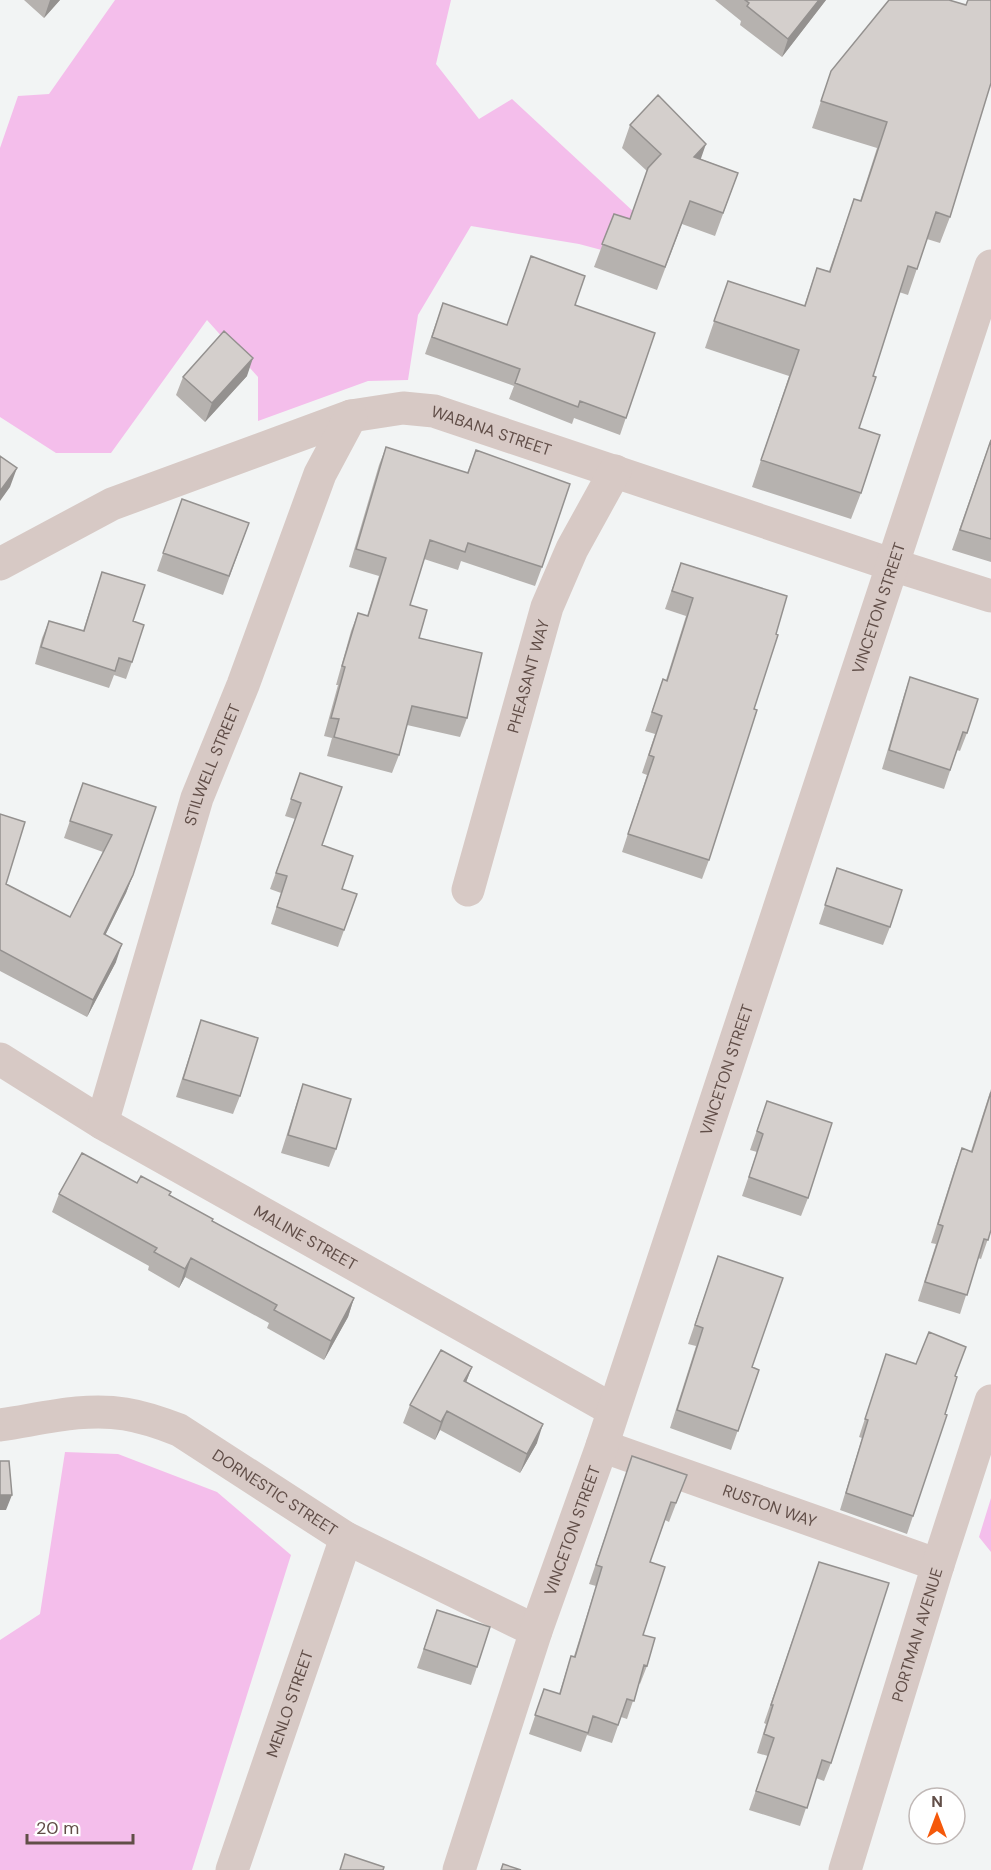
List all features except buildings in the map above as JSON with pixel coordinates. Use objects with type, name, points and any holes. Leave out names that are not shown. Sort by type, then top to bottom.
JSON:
[{"type":"street","name":"VINCETON STREET","points":[[459,1870],[536,1631],[614,1410],[991,266]]},
{"type":"street","name":"WABANA STREET","points":[[0,564],[112,504],[351,416],[403,408],[434,411],[991,596]]},
{"type":"street","name":"STILWELL STREET","points":[[102,1123],[197,798],[243,685],[320,474],[351,416]]},
{"type":"street","name":"PHEASANT WAY","points":[[468,891],[548,607],[572,549],[615,471]]},
{"type":"street","name":"MALINE STREET","points":[[0,1059],[102,1123],[614,1410]]},
{"type":"street","name":"PORTMAN AVENUE","points":[[845,1870],[938,1565],[991,1401]]},
{"type":"street","name":"DORNESTIC STREET","points":[[0,1425],[99,1412],[152,1420],[179,1430],[345,1538],[536,1631]]},
{"type":"street","name":"RUSTON WAY","points":[[602,1446],[938,1565]]},
{"type":"street","name":"MENLO STREET","points":[[232,1870],[345,1538]]},
{"type":"shaded area","points":[[115,0],[451,0],[436,64],[479,119],[512,99],[649,226],[628,257],[579,244],[471,226],[418,315],[408,380],[368,381],[258,421],[258,377],[207,320],[111,453],[56,453],[0,417],[0,148],[18,96],[49,94]]},
{"type":"shaded area","points":[[65,1452],[118,1454],[217,1492],[291,1555],[192,1870],[0,1870],[0,1640],[40,1614]]},
{"type":"shaded area","points":[[991,1498],[991,1552],[979,1537]]}]
